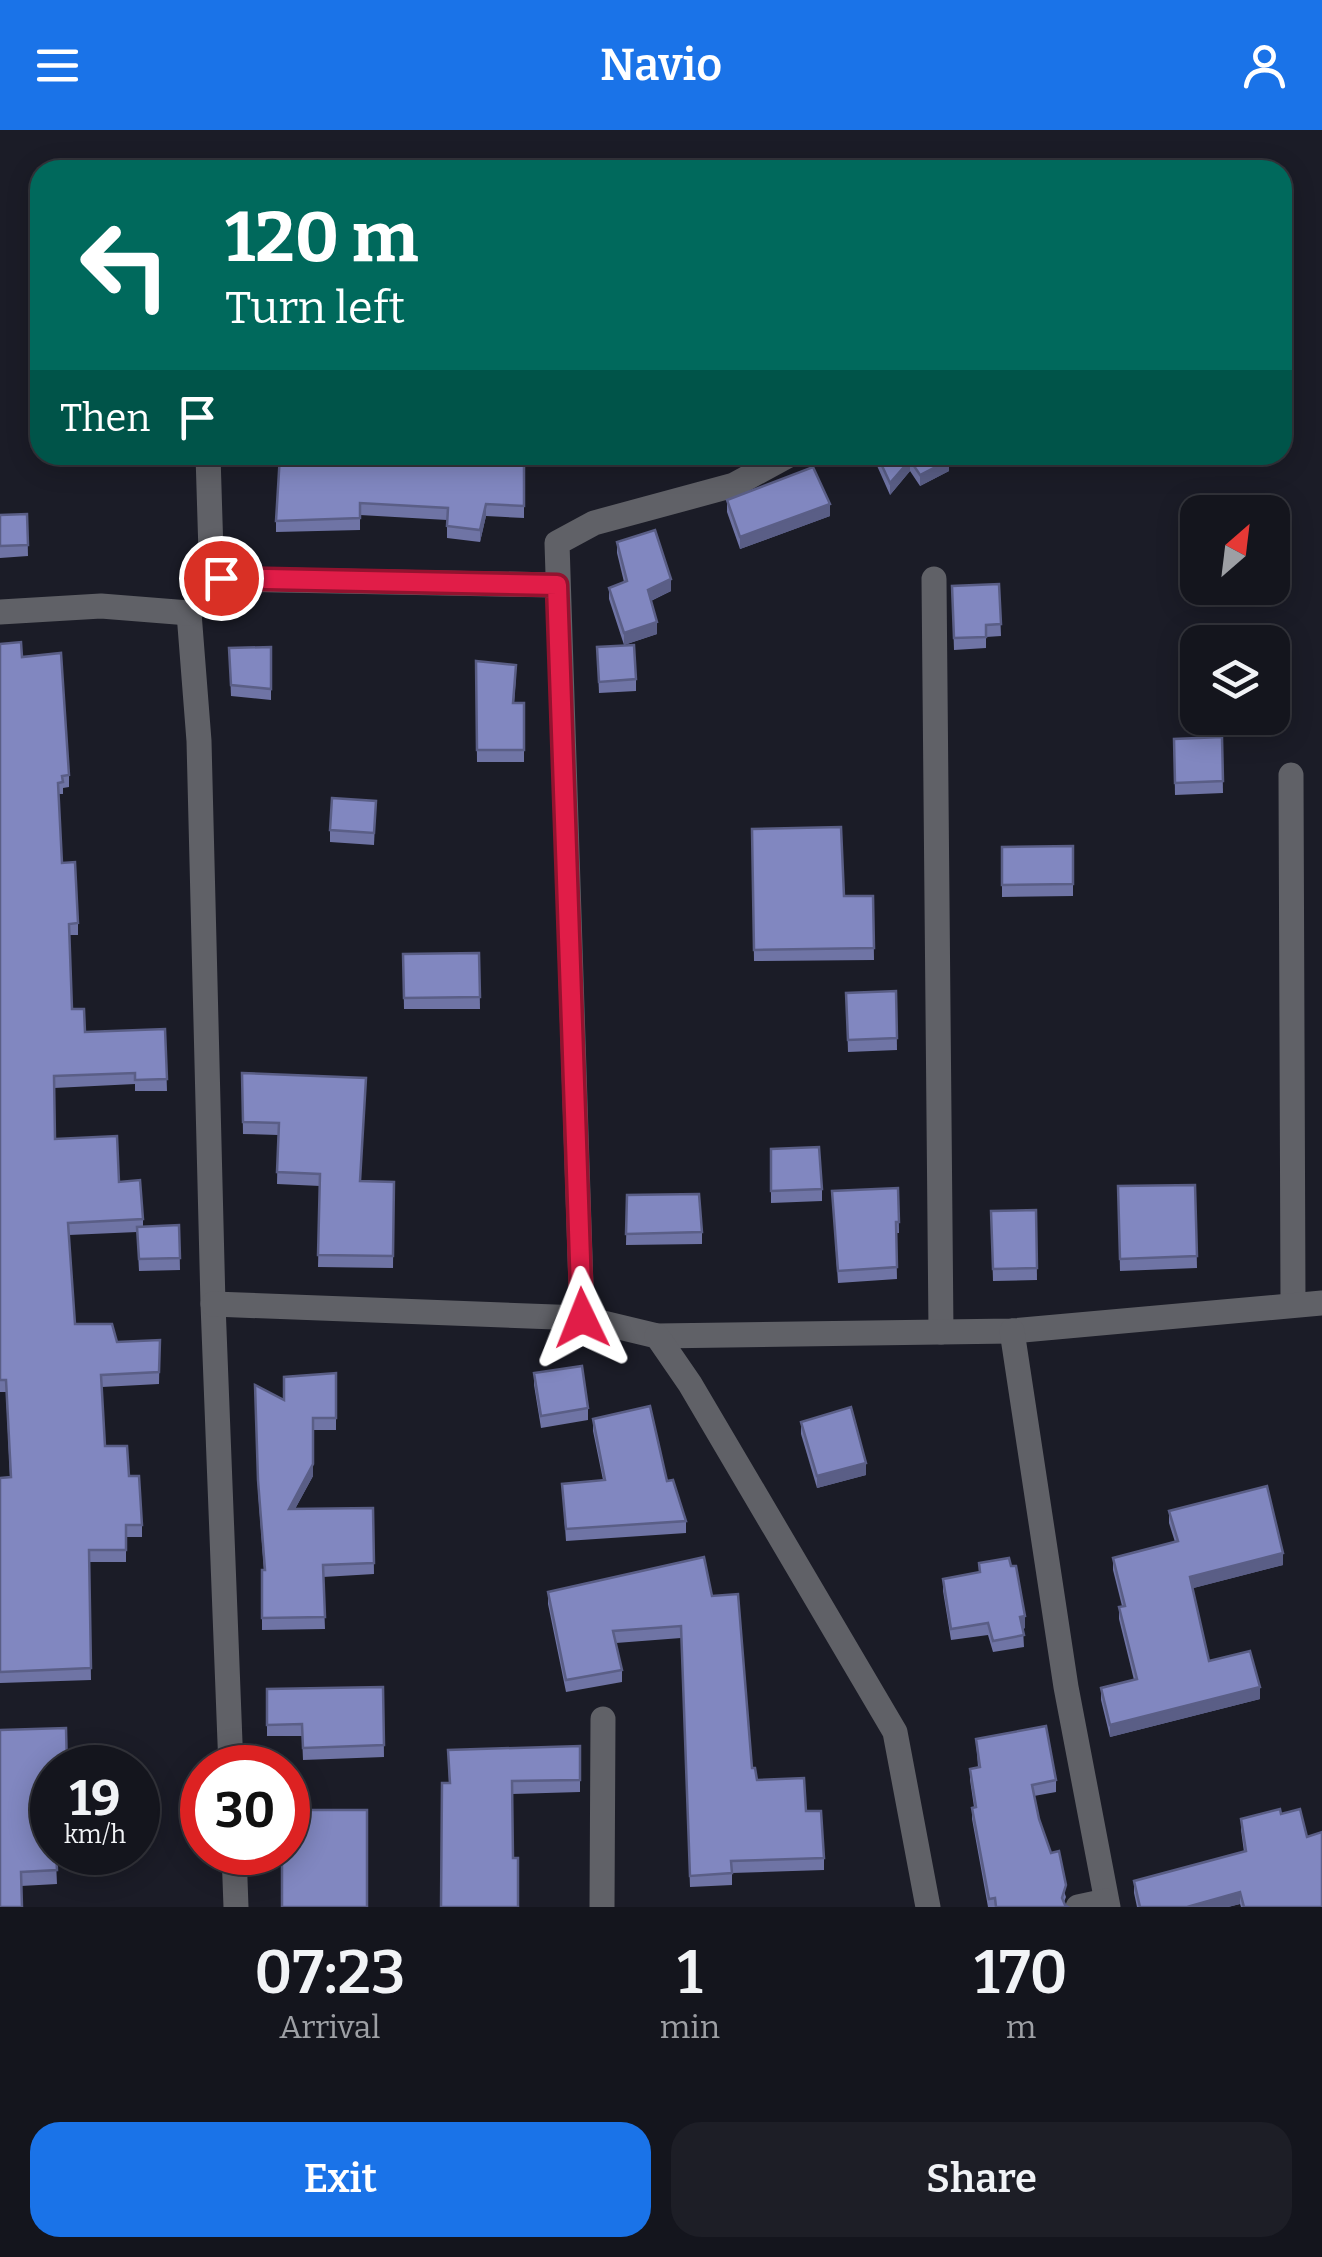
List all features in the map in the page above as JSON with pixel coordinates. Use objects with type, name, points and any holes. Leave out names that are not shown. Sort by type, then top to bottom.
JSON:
[{"type":"street","points":[[208,465],[212,553],[221,578]]},
{"type":"street","points":[[582,1318],[557,544],[576,530],[734,485],[771,465]]},
{"type":"street","points":[[230,1745],[213,1304],[199,741],[189,613],[221,578],[557,585]]},
{"type":"street","points":[[934,579],[941,1332]]},
{"type":"street","points":[[0,612],[100,606],[189,613]]},
{"type":"street","points":[[1291,775],[1292,1304]]},
{"type":"street","points":[[213,1304],[582,1318],[657,1336],[1012,1331],[1322,1303]]},
{"type":"street","points":[[1012,1331],[1066,1687],[1107,1904],[1078,1907]]},
{"type":"street","points":[[657,1336],[690,1384],[895,1732],[928,1907]]},
{"type":"street","points":[[602,1907],[603,1719]]},
{"type":"street","points":[[235,1875],[236,1907]]},
{"type":"building","points":[[279,465],[524,465],[524,506],[486,504],[480,530],[447,526],[448,508],[360,503],[360,518],[276,521]]},
{"type":"building","points":[[882,465],[906,465],[890,483]]},
{"type":"building","points":[[913,465],[939,465],[920,475]]},
{"type":"building","points":[[813,467],[830,504],[740,537],[727,500]]},
{"type":"building","points":[[27,514],[28,545],[0,546],[0,515]]},
{"type":"building","points":[[655,530],[671,579],[648,590],[657,622],[624,633],[609,588],[627,581],[617,542]]},
{"type":"building","points":[[999,584],[1001,624],[986,625],[986,637],[954,638],[952,586]]},
{"type":"building","points":[[21,642],[22,657],[61,653],[69,775],[62,776],[63,782],[58,783],[62,863],[75,862],[78,923],[69,924],[72,1009],[84,1009],[85,1032],[165,1029],[167,1079],[135,1080],[135,1073],[54,1076],[55,1139],[117,1136],[119,1182],[140,1180],[143,1219],[68,1223],[75,1324],[112,1324],[117,1342],[160,1340],[159,1372],[101,1375],[105,1446],[127,1446],[129,1476],[139,1476],[142,1525],[126,1525],[126,1550],[89,1550],[91,1668],[0,1672],[0,1478],[11,1477],[6,1380],[0,1380],[0,644]]},
{"type":"building","points":[[634,645],[636,679],[599,682],[597,647]]},
{"type":"building","points":[[271,647],[271,689],[231,685],[229,648]]},
{"type":"building","points":[[476,661],[516,665],[513,703],[524,703],[524,750],[477,750]]},
{"type":"building","points":[[1222,737],[1223,781],[1175,783],[1174,739]]},
{"type":"building","points":[[332,798],[376,801],[374,833],[330,830]]},
{"type":"building","points":[[841,827],[844,896],[873,896],[874,948],[754,950],[752,829]]},
{"type":"building","points":[[1073,846],[1073,884],[1002,885],[1002,847]]},
{"type":"building","points":[[479,953],[480,997],[404,998],[403,954]]},
{"type":"building","points":[[896,991],[897,1038],[848,1040],[846,993]]},
{"type":"building","points":[[242,1073],[366,1078],[360,1181],[394,1182],[393,1256],[318,1255],[320,1174],[277,1172],[279,1123],[243,1122]]},
{"type":"building","points":[[819,1147],[822,1189],[771,1191],[771,1149]]},
{"type":"building","points":[[1195,1185],[1197,1256],[1120,1259],[1118,1186]]},
{"type":"building","points":[[898,1188],[897,1267],[838,1271],[832,1191]]},
{"type":"building","points":[[699,1194],[702,1232],[626,1234],[627,1195]]},
{"type":"building","points":[[1036,1210],[1037,1268],[993,1269],[991,1211]]},
{"type":"building","points":[[179,1225],[180,1258],[139,1259],[137,1227]]},
{"type":"building","points":[[582,1366],[588,1408],[541,1416],[534,1373]]},
{"type":"building","points":[[336,1373],[336,1418],[313,1418],[313,1464],[289,1509],[373,1508],[374,1563],[323,1565],[325,1617],[262,1618],[265,1570],[255,1385],[284,1400],[284,1377]]},
{"type":"building","points":[[650,1406],[667,1481],[673,1480],[686,1521],[566,1529],[562,1484],[605,1480],[593,1419]]},
{"type":"building","points":[[851,1407],[866,1463],[817,1476],[801,1422]]},
{"type":"building","points":[[1267,1486],[1283,1553],[1190,1577],[1209,1661],[1250,1651],[1260,1687],[1110,1725],[1101,1688],[1137,1679],[1119,1607],[1125,1606],[1113,1558],[1178,1541],[1169,1511]]},
{"type":"building","points":[[704,1557],[712,1596],[738,1594],[752,1768],[757,1780],[804,1778],[806,1811],[821,1811],[824,1858],[731,1861],[732,1873],[690,1876],[681,1626],[613,1631],[622,1670],[566,1680],[548,1592]]},
{"type":"building","points":[[1009,1558],[1011,1566],[1016,1566],[1025,1616],[1020,1617],[1024,1635],[993,1641],[988,1623],[951,1629],[943,1579],[980,1572],[979,1563]]},
{"type":"building","points":[[383,1687],[384,1745],[303,1745],[302,1724],[267,1725],[267,1689]]},
{"type":"building","points":[[1046,1726],[1056,1780],[1032,1785],[1051,1853],[1059,1851],[1066,1885],[1062,1898],[1068,1907],[996,1907],[995,1898],[989,1899],[972,1808],[976,1807],[970,1769],[980,1767],[976,1739]]},
{"type":"building","points":[[66,1728],[66,1745],[30,1745],[30,1872],[21,1872],[22,1907],[0,1907],[0,1730]]},
{"type":"building","points":[[580,1746],[580,1780],[512,1781],[518,1907],[441,1907],[442,1783],[450,1783],[448,1750]]},
{"type":"building","points":[[1280,1809],[1281,1814],[1300,1809],[1307,1837],[1322,1832],[1322,1907],[1244,1907],[1240,1892],[1187,1907],[1140,1907],[1134,1881],[1246,1851],[1241,1819]]},
{"type":"building","points":[[310,1810],[367,1810],[367,1907],[282,1907],[282,1875],[310,1875]]},
{"type":"route","points":[[221,578],[557,585],[582,1318]]}]
